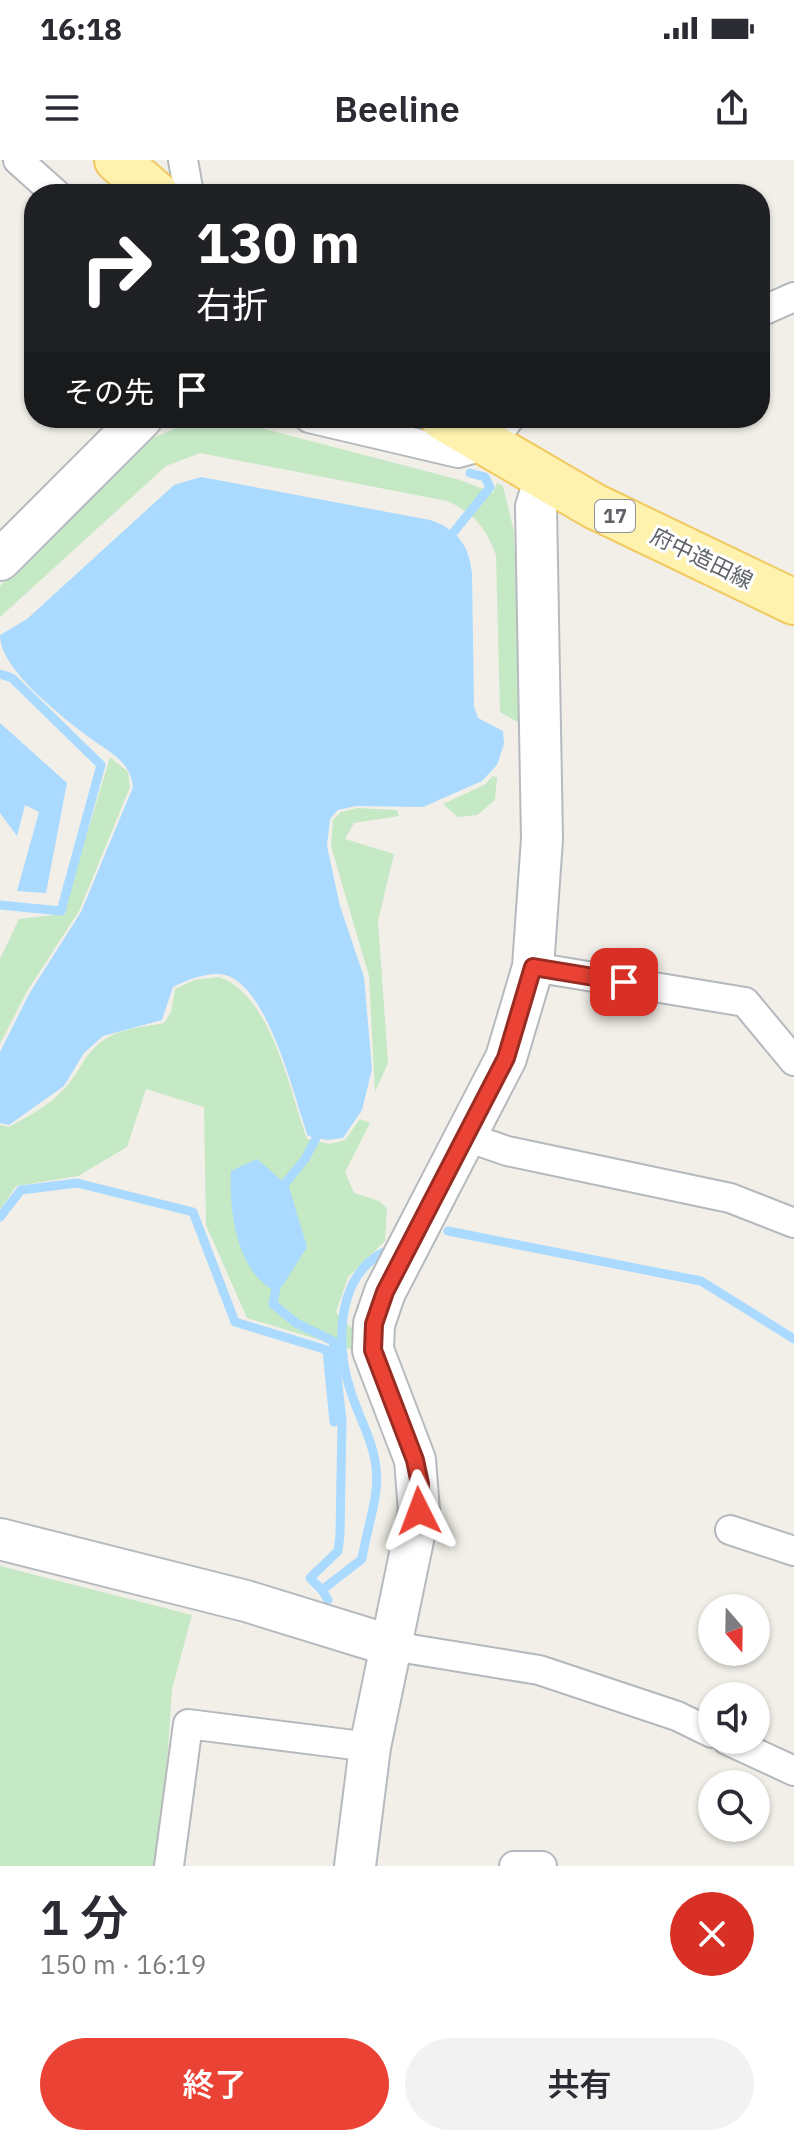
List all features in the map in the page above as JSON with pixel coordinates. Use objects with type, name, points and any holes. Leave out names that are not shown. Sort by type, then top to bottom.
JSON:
[{"type":"main road","points":[[117,160],[145,184]]},
{"type":"main road","name":"府中造田線","points":[[500,431],[545,478],[594,506],[794,602]]},
{"type":"street","points":[[18,160],[45,184]]},
{"type":"street","points":[[183,160],[187,184]]},
{"type":"street","points":[[770,308],[794,297]]},
{"type":"street","points":[[0,560],[132,428]]},
{"type":"street","points":[[352,428],[458,453],[500,431]]},
{"type":"street","points":[[355,1866],[370,1747],[419,1511],[420,1484],[408,1437],[380,1375],[373,1350],[374,1324],[385,1292],[506,1058],[533,967],[540,901],[542,764],[536,507],[545,478]]},
{"type":"street","points":[[533,967],[745,1002],[794,1061]]},
{"type":"street","points":[[464,1136],[507,1151],[730,1198],[794,1223]]},
{"type":"street","points":[[730,1530],[794,1551]]},
{"type":"street","points":[[0,1539],[246,1601],[392,1646],[539,1670],[677,1716],[698,1726]]},
{"type":"street","points":[[169,1866],[188,1724],[370,1747]]},
{"type":"street","points":[[757,1754],[794,1771]]},
{"type":"street","points":[[514,1866],[542,1866]]},
{"type":"green space","points":[[177,428],[260,428],[460,480],[493,493],[497,483],[503,486],[514,532],[521,724],[500,712],[496,555],[478,522],[447,501],[200,453],[166,466],[0,617],[0,586],[143,442]]},
{"type":"green space","points":[[110,757],[128,772],[130,787],[79,911],[26,993],[0,1044],[0,959],[19,919],[63,914]]},
{"type":"green space","points":[[493,776],[497,778],[495,800],[477,815],[458,817],[443,804],[484,785]]},
{"type":"green space","points":[[357,808],[397,810],[399,816],[354,823],[345,839],[394,854],[378,921],[388,1063],[375,1092],[369,976],[331,846],[333,820],[341,812]]},
{"type":"green space","points":[[219,977],[237,987],[253,1003],[265,1023],[276,1046],[307,1139],[329,1144],[345,1140],[360,1119],[370,1123],[345,1172],[354,1193],[379,1201],[387,1208],[385,1241],[348,1277],[336,1312],[360,1337],[358,1346],[350,1349],[247,1318],[206,1225],[204,1107],[146,1089],[127,1147],[78,1176],[16,1186],[0,1210],[0,1125],[9,1127],[53,1100],[92,1050],[104,1040],[125,1030],[164,1023],[171,1012],[175,989],[194,980]]},
{"type":"green space","points":[[0,1566],[192,1615],[172,1689],[160,1866],[0,1866]]},
{"type":"water","points":[[201,477],[430,520],[454,533],[465,546],[472,573],[474,707],[478,718],[503,731],[504,744],[497,765],[482,781],[423,807],[356,806],[338,810],[330,819],[327,846],[340,906],[364,977],[372,1069],[362,1110],[343,1138],[327,1140],[308,1136],[265,1017],[252,996],[237,981],[220,974],[202,976],[173,987],[162,1020],[103,1036],[84,1053],[64,1086],[9,1125],[0,1123],[0,1052],[29,994],[81,912],[133,787],[127,769],[116,756],[61,715],[20,676],[3,648],[0,635],[27,619],[174,485]]},
{"type":"water","points":[[0,723],[67,783],[46,893],[17,891],[39,812],[25,805],[17,836],[0,813]]},
{"type":"water","points":[[257,1159],[289,1187],[307,1247],[283,1285],[273,1290],[251,1268],[237,1237],[234,1220],[231,1171]]},
{"type":"waterway","points":[[449,538],[490,487],[485,477],[470,473]]},
{"type":"waterway","points":[[0,674],[12,678],[101,765],[61,911],[0,905]]},
{"type":"waterway","points":[[279,1191],[305,1159],[322,1127]]},
{"type":"waterway","points":[[0,1217],[21,1190],[77,1183],[193,1212],[235,1322],[327,1350],[334,1422]]},
{"type":"waterway","points":[[448,1231],[701,1281],[794,1339]]},
{"type":"waterway","points":[[328,1600],[322,1590],[362,1559],[377,1479],[372,1448],[346,1373],[342,1352],[344,1310],[360,1272],[374,1258],[393,1248]]},
{"type":"waterway","points":[[278,1278],[273,1304],[296,1323],[333,1341],[342,1420],[340,1535],[338,1551],[310,1578],[322,1590]]},
{"type":"route","points":[[419,1511],[420,1484],[415,1460],[373,1350],[374,1324],[385,1292],[506,1058],[533,967],[624,982]]}]
